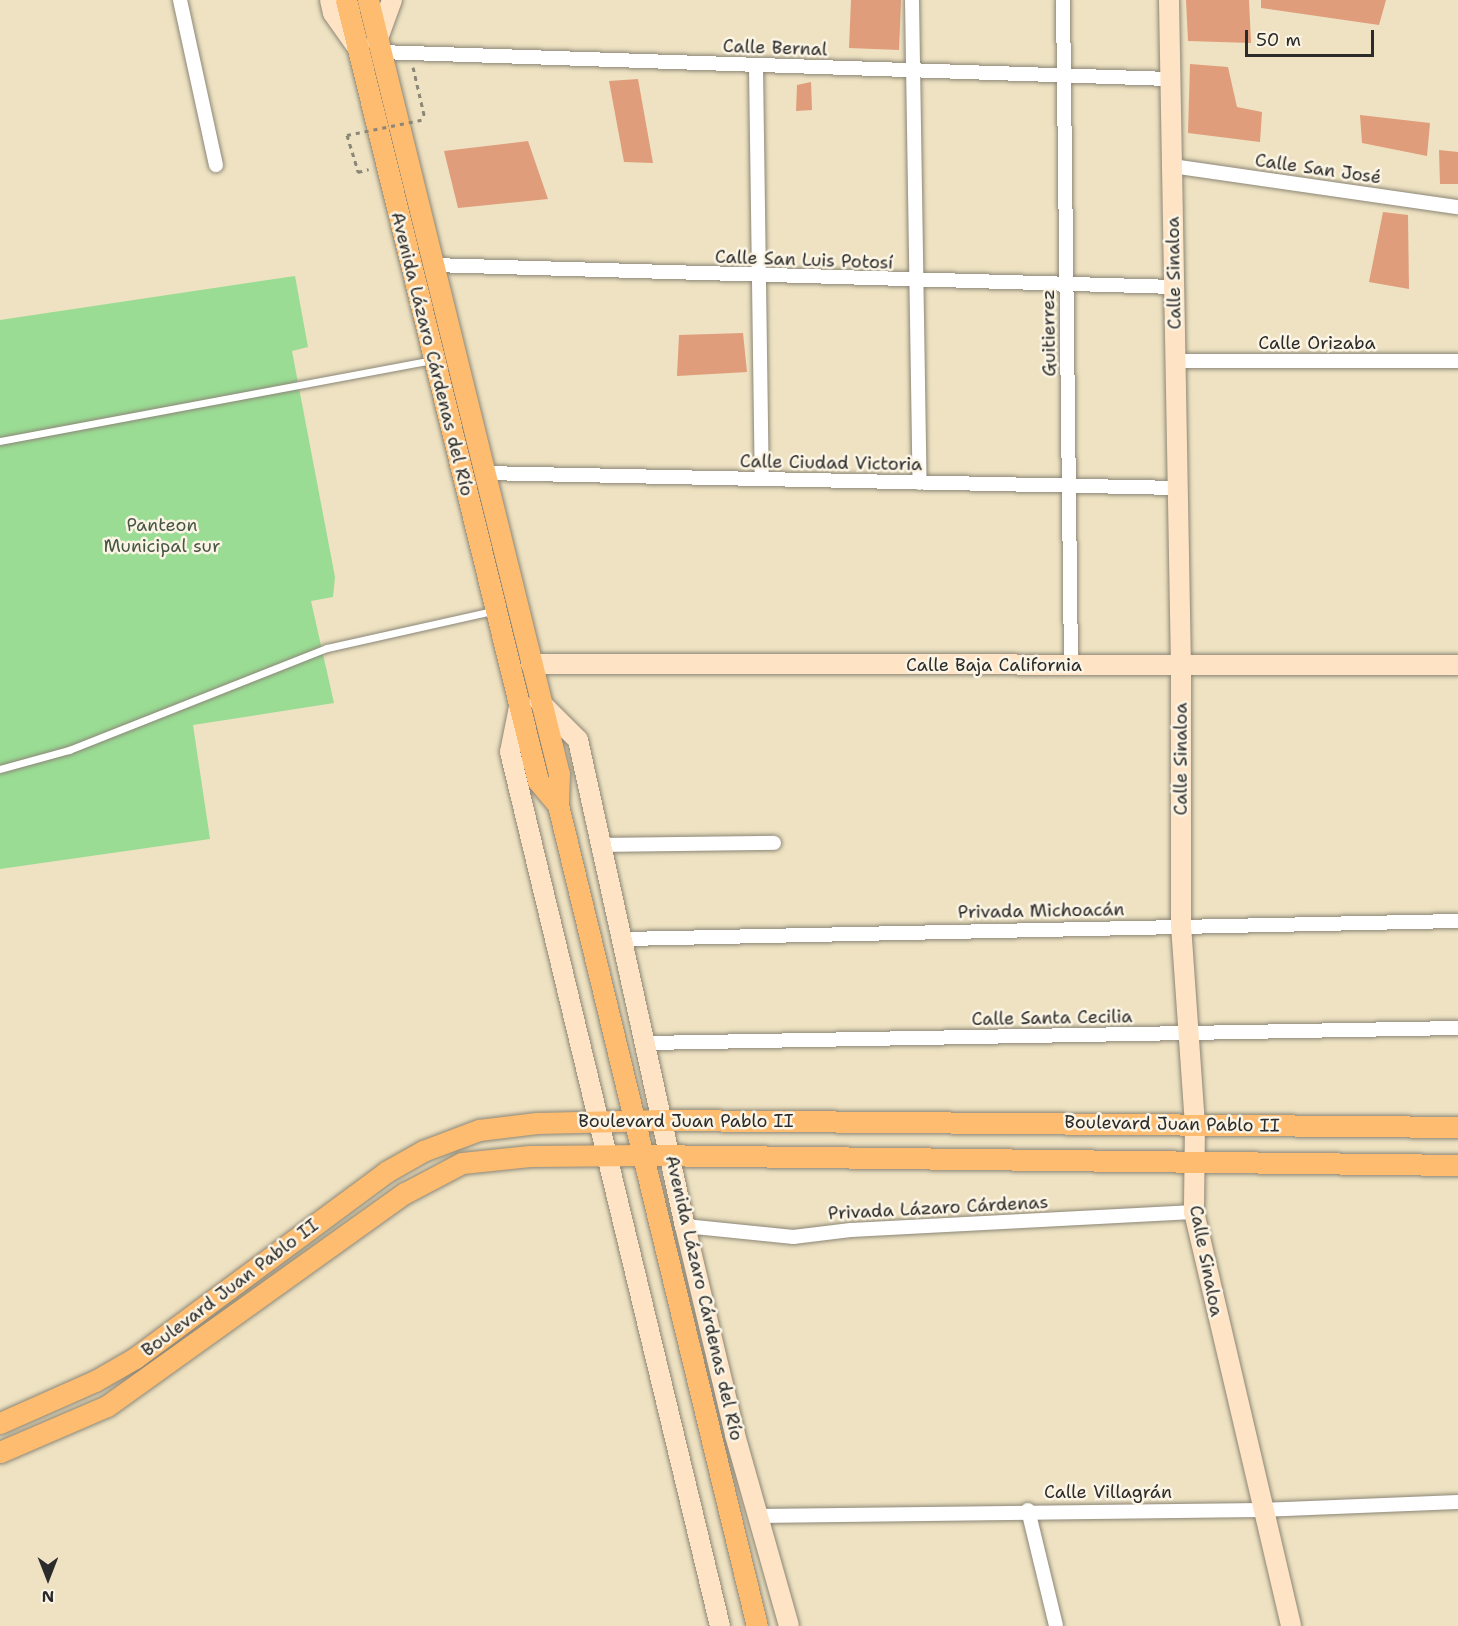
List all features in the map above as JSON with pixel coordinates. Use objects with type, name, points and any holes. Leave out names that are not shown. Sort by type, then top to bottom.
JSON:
[{"type":"main road","name":"Avenida Lázaro Cárdenas del Río","points":[[346,0],[495,610],[529,704]]},
{"type":"main road","name":"Avenida Lázaro Cárdenas del Río","points":[[368,0],[531,664],[529,704],[538,781],[558,805],[757,1626]]},
{"type":"main road","name":"Boulevard Juan Pablo II","points":[[0,1423],[95,1382],[135,1358],[386,1172],[423,1150],[479,1130],[597,1120],[1458,1127]]},
{"type":"main road","name":"Boulevard Juan Pablo II","points":[[0,1452],[107,1406],[405,1193],[462,1163],[530,1156],[670,1155],[1458,1165]]},
{"type":"street","points":[[180,0],[216,165]]},
{"type":"street","points":[[330,0],[333,14],[355,44]]},
{"type":"street","points":[[378,47],[392,0]]},
{"type":"street","points":[[912,0],[911,70],[920,483]]},
{"type":"street","name":"Guitierrez","points":[[1062,0],[1071,666]]},
{"type":"street","name":"Calle Sinaloa","points":[[1169,0],[1181,666],[1181,925],[1186,1033],[1195,1124],[1194,1212],[1261,1510],[1291,1626]]},
{"type":"street","name":"Calle Bernal","points":[[378,47],[411,54],[1170,79]]},
{"type":"street","points":[[756,66],[762,479]]},
{"type":"street","name":"Calle San José","points":[[1172,166],[1458,207]]},
{"type":"street","name":"Calle San Luis Potosí","points":[[433,265],[916,282],[1174,287]]},
{"type":"street","name":"Calle Orizaba","points":[[1175,361],[1458,361]]},
{"type":"street","name":"Calle Ciudad Victoria","points":[[484,473],[1178,488]]},
{"type":"street","name":"Calle Baja California","points":[[531,664],[1458,665]]},
{"type":"street","name":"Avenida Lázaro Cárdenas del Río","points":[[720,1626],[510,752],[529,704],[578,740],[625,939],[685,1226],[758,1516],[789,1626]]},
{"type":"street","points":[[604,845],[774,843]]},
{"type":"street","name":"Privada Michoacán","points":[[625,939],[1181,925],[1458,921]]},
{"type":"street","name":"Calle Santa Cecilia","points":[[647,1043],[1458,1028]]},
{"type":"street","name":"Privada Lázaro Cárdenas","points":[[685,1226],[793,1237],[851,1230],[1194,1212]]},
{"type":"street","name":"Calle Villagrán","points":[[758,1516],[1028,1510],[1261,1510],[1458,1502]]},
{"type":"street","points":[[1028,1510],[1056,1626]]},
{"type":"lane","points":[[0,441],[455,356]]},
{"type":"lane","points":[[0,769],[69,750],[327,648],[495,610]]},
{"type":"path","points":[[358,172],[347,135],[424,119],[411,54]]},
{"type":"green space","name":"Panteon Municipal sur","points":[[295,276],[308,347],[292,351],[335,577],[333,597],[311,601],[334,703],[193,725],[210,839],[0,869],[0,320]]},
{"type":"building","points":[[851,0],[901,0],[899,50],[849,48]]},
{"type":"building","points":[[1186,0],[1249,0],[1251,43],[1188,41]]},
{"type":"building","points":[[1261,0],[1386,0],[1379,25],[1261,8]]},
{"type":"building","points":[[1190,64],[1228,67],[1237,107],[1262,112],[1260,142],[1188,133]]},
{"type":"building","points":[[638,79],[653,163],[624,162],[609,81]]},
{"type":"building","points":[[811,82],[812,110],[796,111],[797,85]]},
{"type":"building","points":[[1360,115],[1430,123],[1427,156],[1362,143]]},
{"type":"building","points":[[528,141],[548,199],[458,208],[444,151]]},
{"type":"building","points":[[1439,150],[1458,152],[1458,184],[1440,184]]},
{"type":"building","points":[[1383,212],[1408,215],[1409,289],[1369,282]]},
{"type":"building","points":[[743,333],[747,372],[677,376],[679,335]]}]
